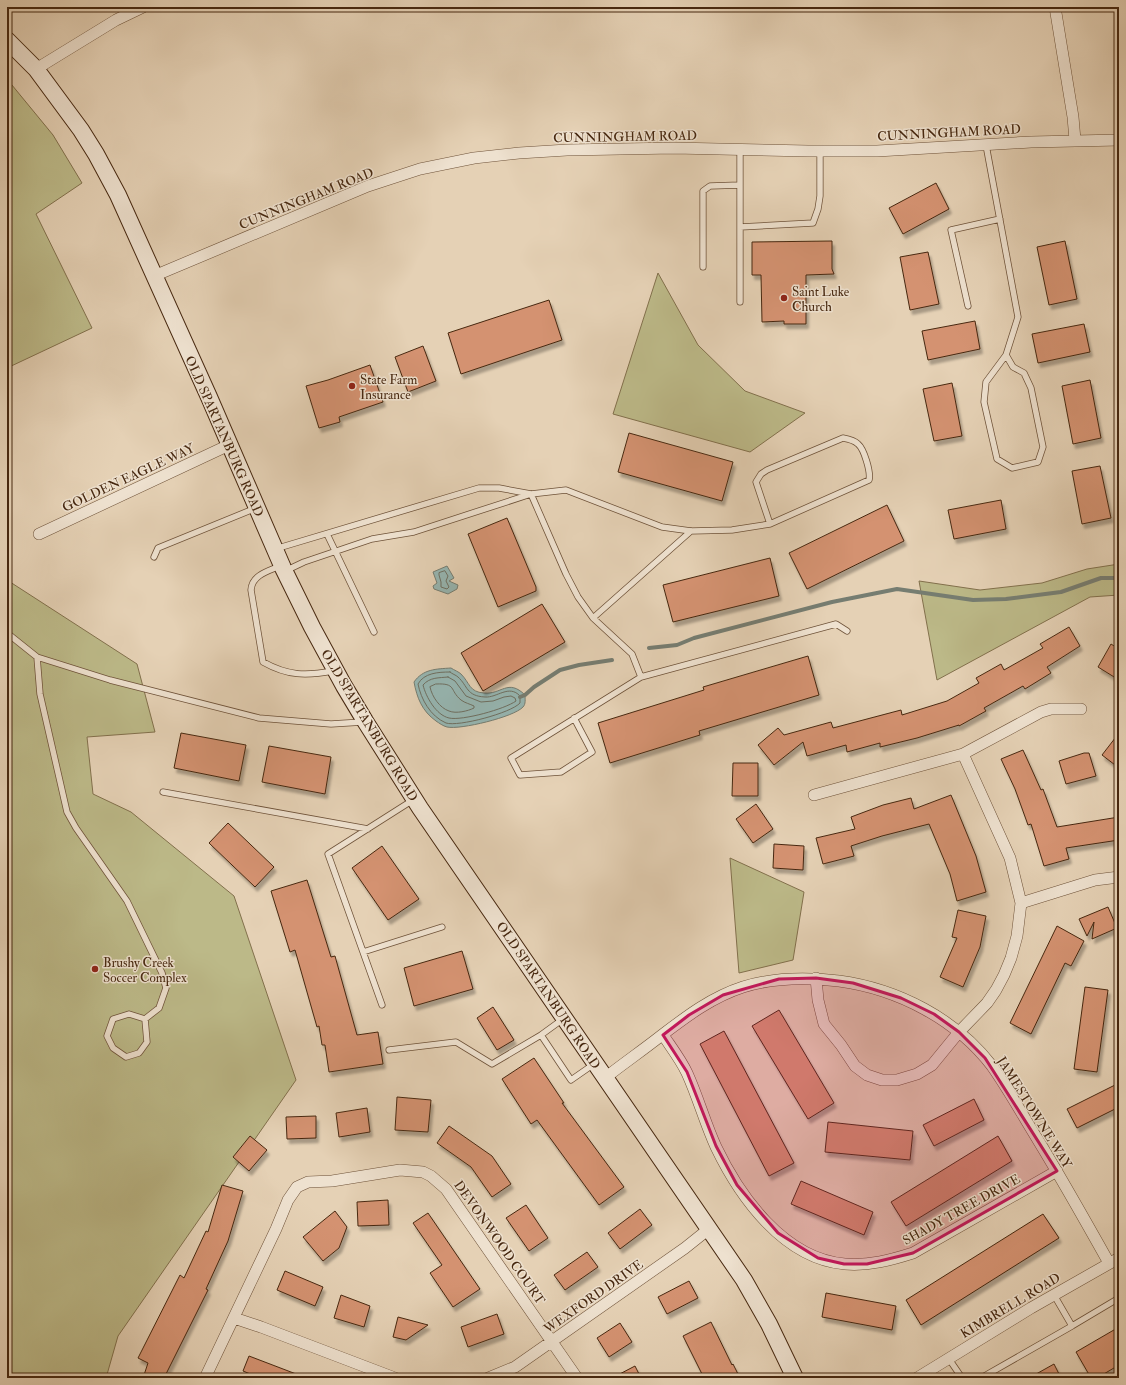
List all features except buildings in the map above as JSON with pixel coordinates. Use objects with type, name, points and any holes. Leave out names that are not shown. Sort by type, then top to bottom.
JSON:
[{"type":"main road","name":"OLD SPARTANBURG ROAD","points":[[7,40],[36,69],[81,130],[118,195],[283,568],[312,628],[365,722],[414,799],[605,1078],[710,1228],[744,1280],[769,1324],[795,1378]]},
{"type":"street","points":[[36,69],[116,20],[143,7]]},
{"type":"street","points":[[1055,7],[1073,117],[1075,140]]},
{"type":"street","name":"CUNNINGHAM ROAD","points":[[154,276],[368,186],[420,169],[474,158],[519,152],[567,150],[877,151],[1075,140],[1119,140]]},
{"type":"street","name":"GOLDEN EAGLE WAY","points":[[39,534],[229,445]]},
{"type":"street","points":[[814,795],[963,754],[1041,712],[1051,709],[1081,709]]},
{"type":"street","points":[[816,978],[818,1000],[824,1024],[841,1045],[855,1066],[867,1075],[882,1080],[897,1080],[918,1074],[932,1065],[959,1032],[987,1003],[1004,976],[1011,958],[1021,903],[1010,858],[963,754]]},
{"type":"street","points":[[1021,903],[1095,880],[1119,877]]},
{"type":"street","name":"JAMESTOWNE WAY","points":[[605,1078],[689,1014],[742,987],[779,979],[816,978],[853,983],[901,998],[934,1014],[959,1032],[985,1058],[998,1076],[1057,1171],[1109,1263]]},
{"type":"street","name":"SHADY TREE DRIVE","points":[[663,1035],[687,1072],[716,1146],[737,1185],[761,1216],[778,1233],[798,1248],[818,1258],[844,1264],[867,1264],[889,1261],[913,1253],[1057,1171]]},
{"type":"street","name":"DEVONWOOD COURT","points":[[205,1378],[276,1229],[288,1200],[298,1187],[308,1182],[332,1181],[387,1171],[410,1170],[423,1172],[431,1176],[446,1189],[577,1378]]},
{"type":"street","name":"WEXFORD DRIVE","points":[[488,1378],[515,1368],[685,1248],[710,1228]]},
{"type":"street","name":"KIMBRELL ROAD","points":[[917,1378],[1054,1295],[1119,1258]]},
{"type":"street","points":[[234,1318],[395,1378]]},
{"type":"lane","points":[[986,145],[1018,317],[1006,355],[986,382],[984,402],[997,459],[1012,468],[1038,462],[1043,446],[1031,388],[1024,373],[1013,367],[1006,355]]},
{"type":"lane","points":[[740,150],[740,302]]},
{"type":"lane","points":[[740,227],[813,223],[818,209],[820,196],[820,151]]},
{"type":"lane","points":[[702,268],[703,191],[710,186],[740,185]]},
{"type":"lane","points":[[968,306],[951,230],[1000,219]]},
{"type":"lane","points":[[336,671],[316,674],[285,673],[263,662],[251,590],[251,585],[257,577],[372,538],[414,532],[531,494],[566,490],[662,527],[691,531],[732,530],[770,524],[869,480],[870,472],[859,445],[850,439],[843,438],[767,470],[761,474],[756,482],[770,524]]},
{"type":"lane","points":[[275,549],[479,488],[499,488],[531,494]]},
{"type":"lane","points":[[531,494],[566,574],[578,597],[593,618],[632,654],[641,677]]},
{"type":"lane","points":[[154,557],[158,548],[256,508]]},
{"type":"lane","points":[[593,618],[691,531]]},
{"type":"lane","points":[[327,534],[374,632]]},
{"type":"lane","points":[[574,718],[592,752],[560,772],[520,775],[511,758],[574,718],[641,677],[836,624],[847,631]]},
{"type":"lane","points":[[7,633],[37,657],[110,680],[259,718],[331,724],[365,722]]},
{"type":"lane","points":[[37,657],[40,694],[67,812],[76,828],[127,901],[162,973],[166,988],[159,1008],[145,1019]]},
{"type":"lane","points":[[163,792],[368,829]]},
{"type":"lane","points":[[382,1005],[328,854],[414,799]]},
{"type":"lane","points":[[363,952],[442,927]]},
{"type":"lane","points":[[129,1014],[145,1019],[147,1042],[139,1053],[126,1057],[113,1048],[107,1036],[113,1019],[129,1014]]},
{"type":"lane","points":[[389,1050],[456,1042],[492,1064],[541,1035],[565,1018]]},
{"type":"lane","points":[[541,1035],[571,1080],[596,1063]]},
{"type":"lane","points":[[1054,1295],[1072,1326]]},
{"type":"lane","points":[[981,1378],[1119,1298]]},
{"type":"lane","points":[[949,1359],[962,1378]]},
{"type":"highlighted area","points":[[816,978],[853,983],[901,998],[934,1014],[959,1032],[985,1058],[1057,1171],[913,1253],[867,1264],[844,1264],[818,1258],[778,1233],[737,1185],[716,1146],[687,1072],[663,1035],[689,1015],[723,995],[779,979]]},
{"type":"shaded area","points":[[7,79],[53,135],[82,183],[36,214],[92,328],[7,368]]},
{"type":"shaded area","points":[[658,273],[698,345],[745,391],[805,413],[750,452],[613,414]]},
{"type":"shaded area","points":[[1119,564],[1119,595],[1090,597],[937,680],[919,581],[980,590],[1042,583],[1087,569]]},
{"type":"shaded area","points":[[7,580],[137,664],[155,732],[87,737],[93,794],[131,812],[234,896],[296,1080],[118,1336],[106,1378],[7,1378]]},
{"type":"shaded area","points":[[730,858],[804,892],[793,960],[739,973]]},
{"type":"water","points":[[447,566],[454,578],[449,581],[458,585],[457,589],[448,594],[434,589],[433,586],[437,583],[433,572]]},
{"type":"water","points":[[451,668],[461,674],[475,691],[490,693],[509,687],[519,690],[525,695],[524,706],[518,711],[509,715],[474,725],[447,727],[443,725],[427,713],[419,699],[414,682],[421,674],[430,670]]},
{"type":"waterway","points":[[649,648],[677,645],[694,638],[832,602],[897,589],[973,600],[1006,599],[1061,592],[1101,578],[1119,578]]},
{"type":"waterway","points":[[520,697],[560,670],[579,665],[612,660]]},
{"type":"place","name":"Saint Luke Church","points":[[784,298]]},
{"type":"place","name":"State Farm Insurance","points":[[352,386]]},
{"type":"place","name":"Brushy Creek Soccer Complex","points":[[95,969]]}]
